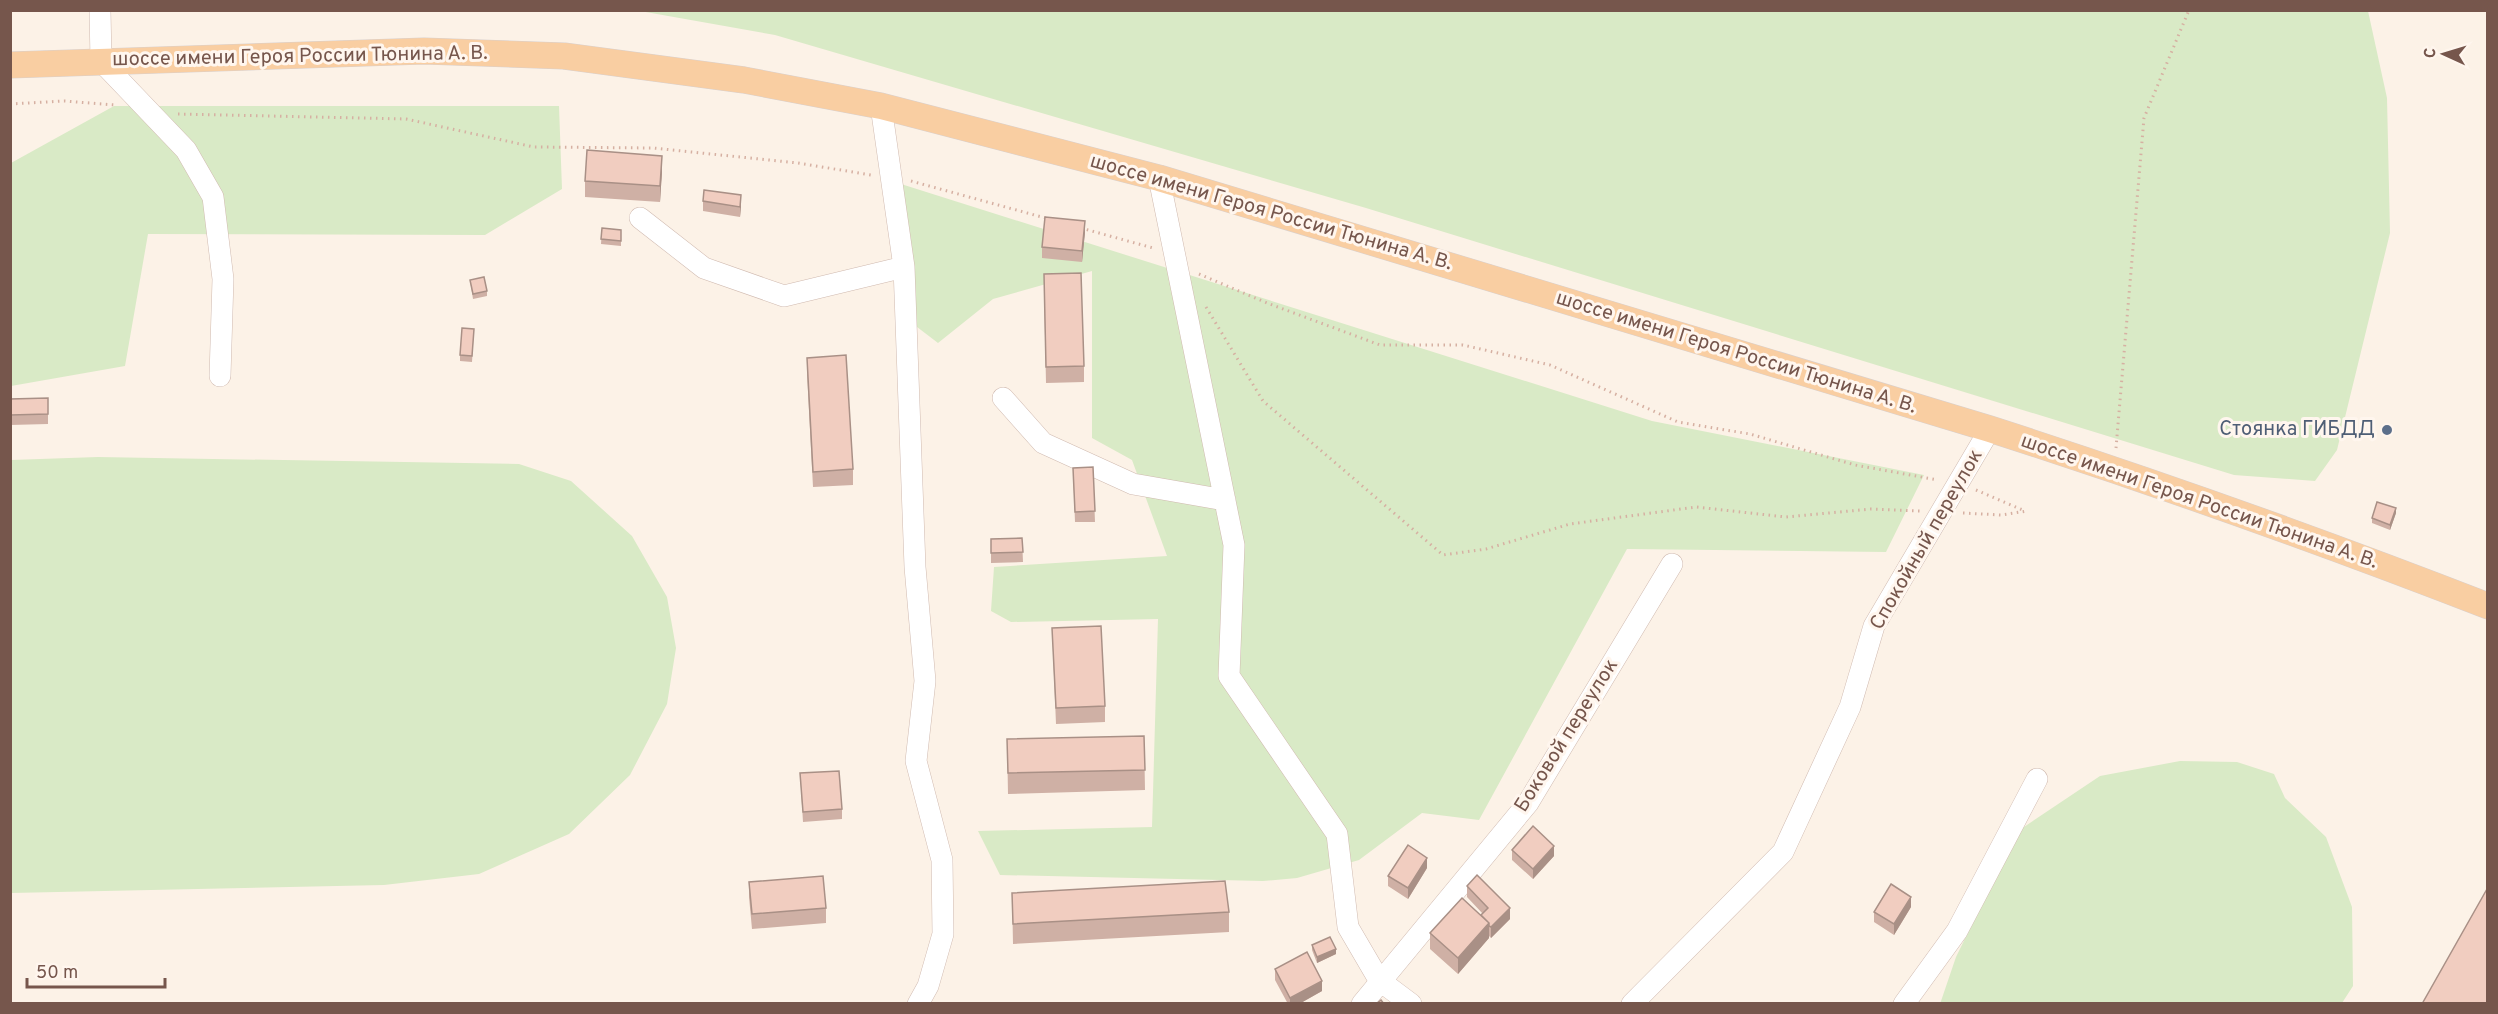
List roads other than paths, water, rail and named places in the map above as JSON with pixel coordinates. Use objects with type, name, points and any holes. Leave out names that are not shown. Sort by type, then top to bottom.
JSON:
[{"type":"main road","name":"шоссе имени Героя России Тюнина А. В.","points":[[10,65],[424,51],[564,56],[744,80],[881,106],[1159,178],[1990,429],[2110,467],[2302,534],[2487,606]]},
{"type":"street","points":[[100,10],[101,61],[186,150],[213,197],[223,279],[220,376]]},
{"type":"street","points":[[881,106],[904,267],[915,567],[925,681],[916,761],[942,860],[943,934],[928,986],[918,1004]]},
{"type":"street","points":[[1159,178],[1234,545],[1229,676],[1337,834],[1348,927],[1379,980],[1411,1004]]},
{"type":"street","points":[[640,218],[704,268],[784,296],[904,267]]},
{"type":"street","points":[[1003,398],[1043,443],[1123,480],[1132,484],[1225,500]]},
{"type":"street","name":"Спокойный переулок","points":[[1632,1004],[1784,852],[1850,707],[1874,626],[1990,429]]},
{"type":"street","name":"Боковой переулок","points":[[1362,1004],[1379,980],[1528,803],[1672,564]]},
{"type":"street","points":[[1904,1004],[1957,931],[2037,779]]},
{"type":"place","name":"Стоянка ГИБДД","points":[[2387,430]]}]
